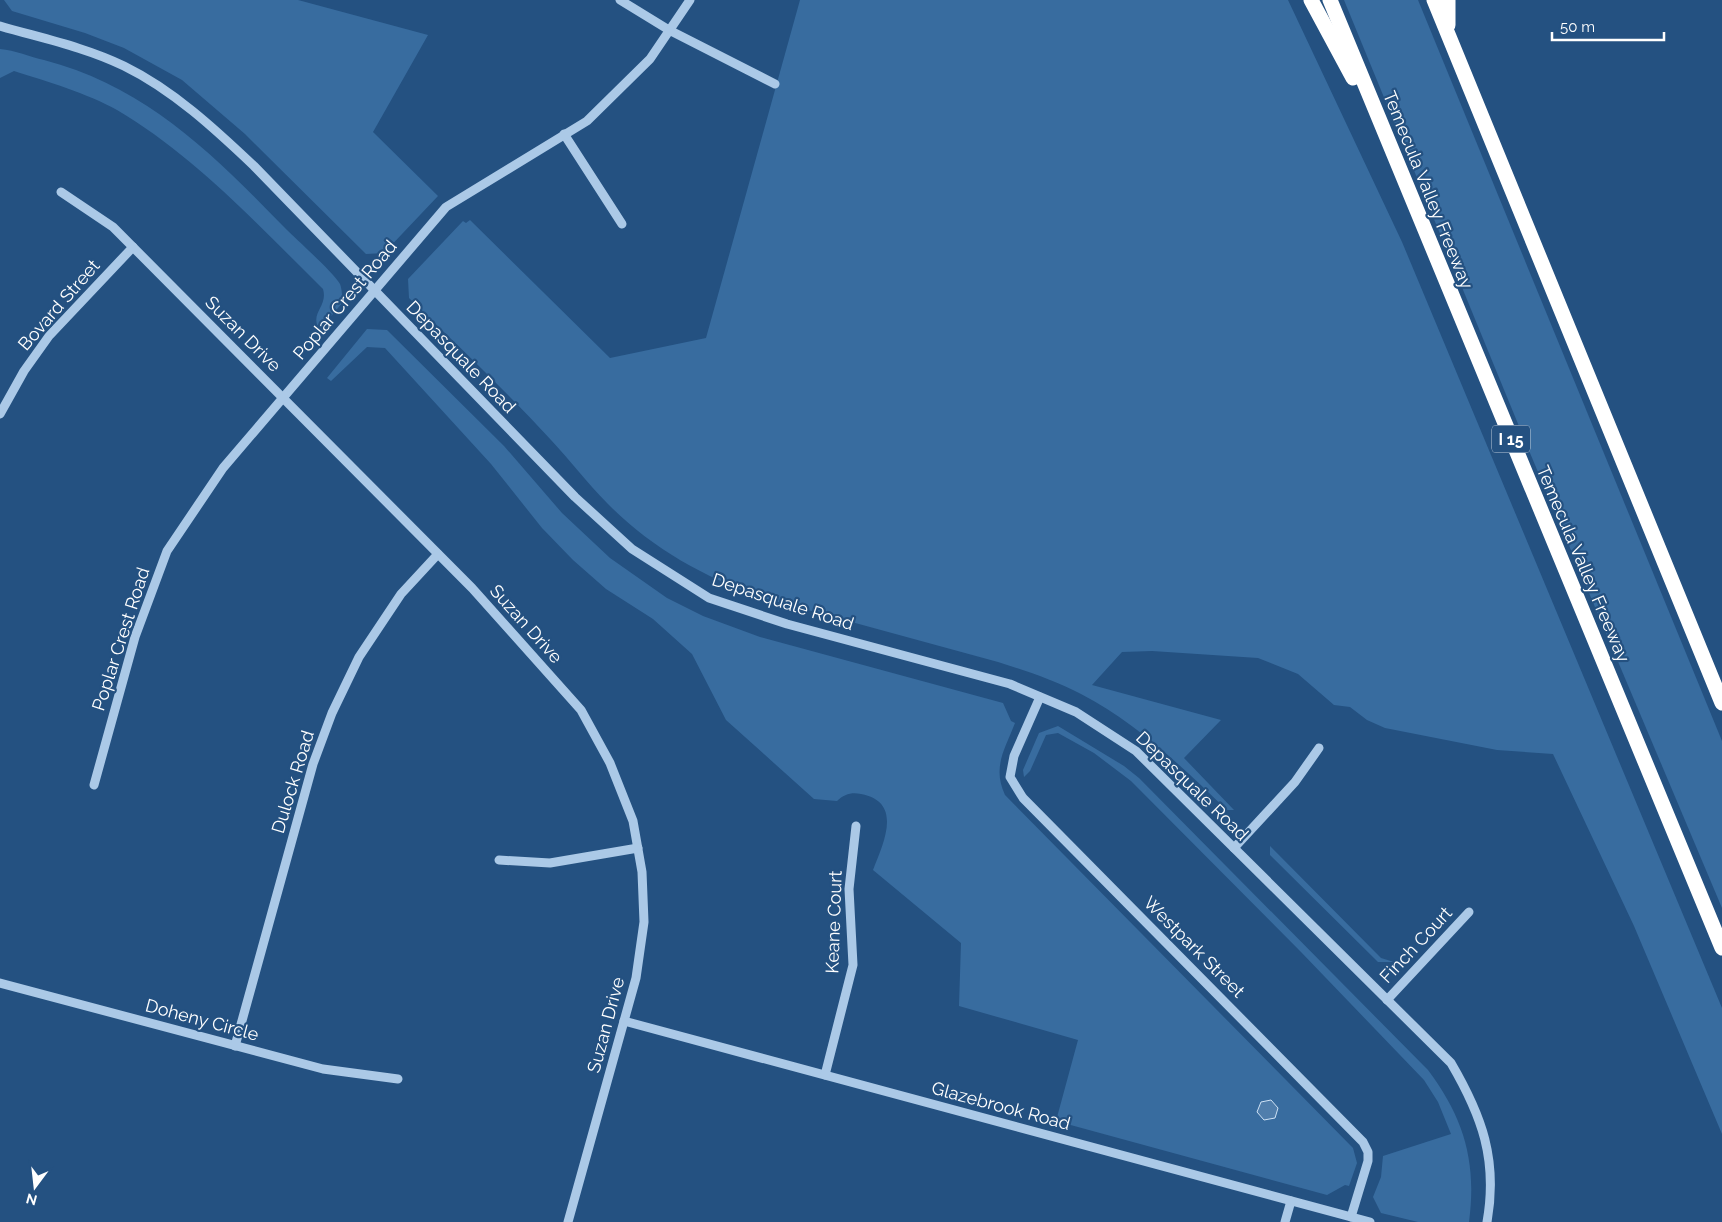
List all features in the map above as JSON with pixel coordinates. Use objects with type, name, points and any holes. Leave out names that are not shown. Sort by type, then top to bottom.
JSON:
[{"type":"highway","points":[[1310,0],[1388,144]]},
{"type":"highway","name":"Temecula Valley Freeway","points":[[1330,0],[1722,948]]},
{"type":"highway","points":[[1434,0],[1722,703]]},
{"type":"highway","points":[[1448,0],[1448,34]]},
{"type":"street","points":[[620,0],[670,30],[775,84]]},
{"type":"street","name":"Poplar Crest Road","points":[[94,785],[135,637],[167,551],[223,468],[446,207],[587,121],[650,59],[690,0]]},
{"type":"street","name":"Depasquale Road","points":[[0,26],[92,52],[125,66],[207,121],[254,166],[575,497],[632,549],[709,598],[787,624],[1010,684],[1076,712],[1136,751],[1451,1063],[1469,1094],[1483,1129],[1490,1161],[1491,1199],[1486,1222]]},
{"type":"street","points":[[564,134],[622,224]]},
{"type":"street","name":"Suzan Drive","points":[[61,192],[113,227],[517,636],[581,710],[610,763],[633,821],[642,872],[644,922],[636,978],[568,1222]]},
{"type":"street","name":"Bovard Street","points":[[0,414],[24,371],[49,336],[133,247]]},
{"type":"street","name":"Dulock Road","points":[[235,1046],[313,764],[332,713],[359,656],[401,594],[438,554]]},
{"type":"street","name":"Westpark Street","points":[[1040,697],[1014,756],[1010,777],[1023,798],[1363,1142],[1368,1161],[1351,1217]]},
{"type":"street","points":[[1234,848],[1295,782],[1319,748]]},
{"type":"street","name":"Keane Court","points":[[825,1075],[853,965],[849,889],[856,826]]},
{"type":"street","points":[[499,860],[550,863],[638,848]]},
{"type":"street","name":"Finch Court","points":[[1387,1000],[1468,912]]},
{"type":"street","name":"Doheny Circle","points":[[0,983],[323,1069],[398,1079]]},
{"type":"street","name":"Glazebrook Road","points":[[624,1021],[1370,1222]]},
{"type":"street","points":[[1285,1222],[1291,1201]]},
{"type":"shaded area","points":[[4,0],[298,0],[428,35],[373,132],[438,196],[384,253],[366,254],[245,134],[182,80],[124,48],[85,33],[12,11]]},
{"type":"shaded area","points":[[800,0],[1288,0],[1402,242],[1722,1008],[1722,1134],[1634,926],[1553,754],[1497,750],[1385,728],[1367,720],[1350,707],[1334,705],[1298,674],[1258,658],[1152,651],[1122,652],[1092,685],[1221,720],[1184,758],[1234,810],[1227,810],[1176,762],[1140,732],[1102,706],[1071,689],[998,662],[760,597],[718,580],[678,559],[641,533],[607,503],[517,404],[409,298],[408,279],[463,221],[466,223],[470,220],[610,358],[706,338]]},
{"type":"shaded area","points":[[1344,0],[1418,0],[1722,741],[1722,908],[1530,453]]},
{"type":"shaded area","points":[[0,49],[17,52],[81,72],[115,87],[147,106],[205,150],[323,265],[340,284],[343,302],[300,353],[297,350],[318,327],[316,322],[323,300],[323,289],[200,170],[146,128],[117,110],[67,88],[14,71],[0,78]]},
{"type":"shaded area","points":[[367,329],[387,330],[504,446],[562,513],[610,558],[667,598],[703,616],[760,637],[1003,703],[1011,721],[1015,723],[1001,758],[1000,776],[1005,795],[1353,1148],[1357,1163],[1349,1186],[1345,1185],[1327,1195],[1056,1121],[1078,1040],[959,1006],[961,943],[873,870],[885,837],[887,825],[886,815],[882,806],[874,798],[858,793],[845,795],[837,801],[814,799],[726,720],[692,654],[653,619],[606,589],[573,560],[542,528],[491,464],[385,348],[367,347],[331,381],[327,378]]},
{"type":"shaded area","points":[[1058,726],[1124,766],[1139,778],[1428,1070],[1451,1106],[1465,1142],[1471,1180],[1469,1222],[1418,1222],[1381,1213],[1373,1197],[1381,1177],[1383,1156],[1451,1134],[1438,1102],[1424,1080],[1301,952],[1131,781],[1094,753],[1058,733],[1046,735],[1030,771],[1024,777],[1023,770],[1039,733]]},
{"type":"shaded area","points":[[1270,846],[1381,958],[1394,962],[1378,962],[1270,855]]},
{"type":"building","points":[[1271,1100],[1278,1108],[1275,1118],[1264,1120],[1257,1112],[1261,1102]]}]
